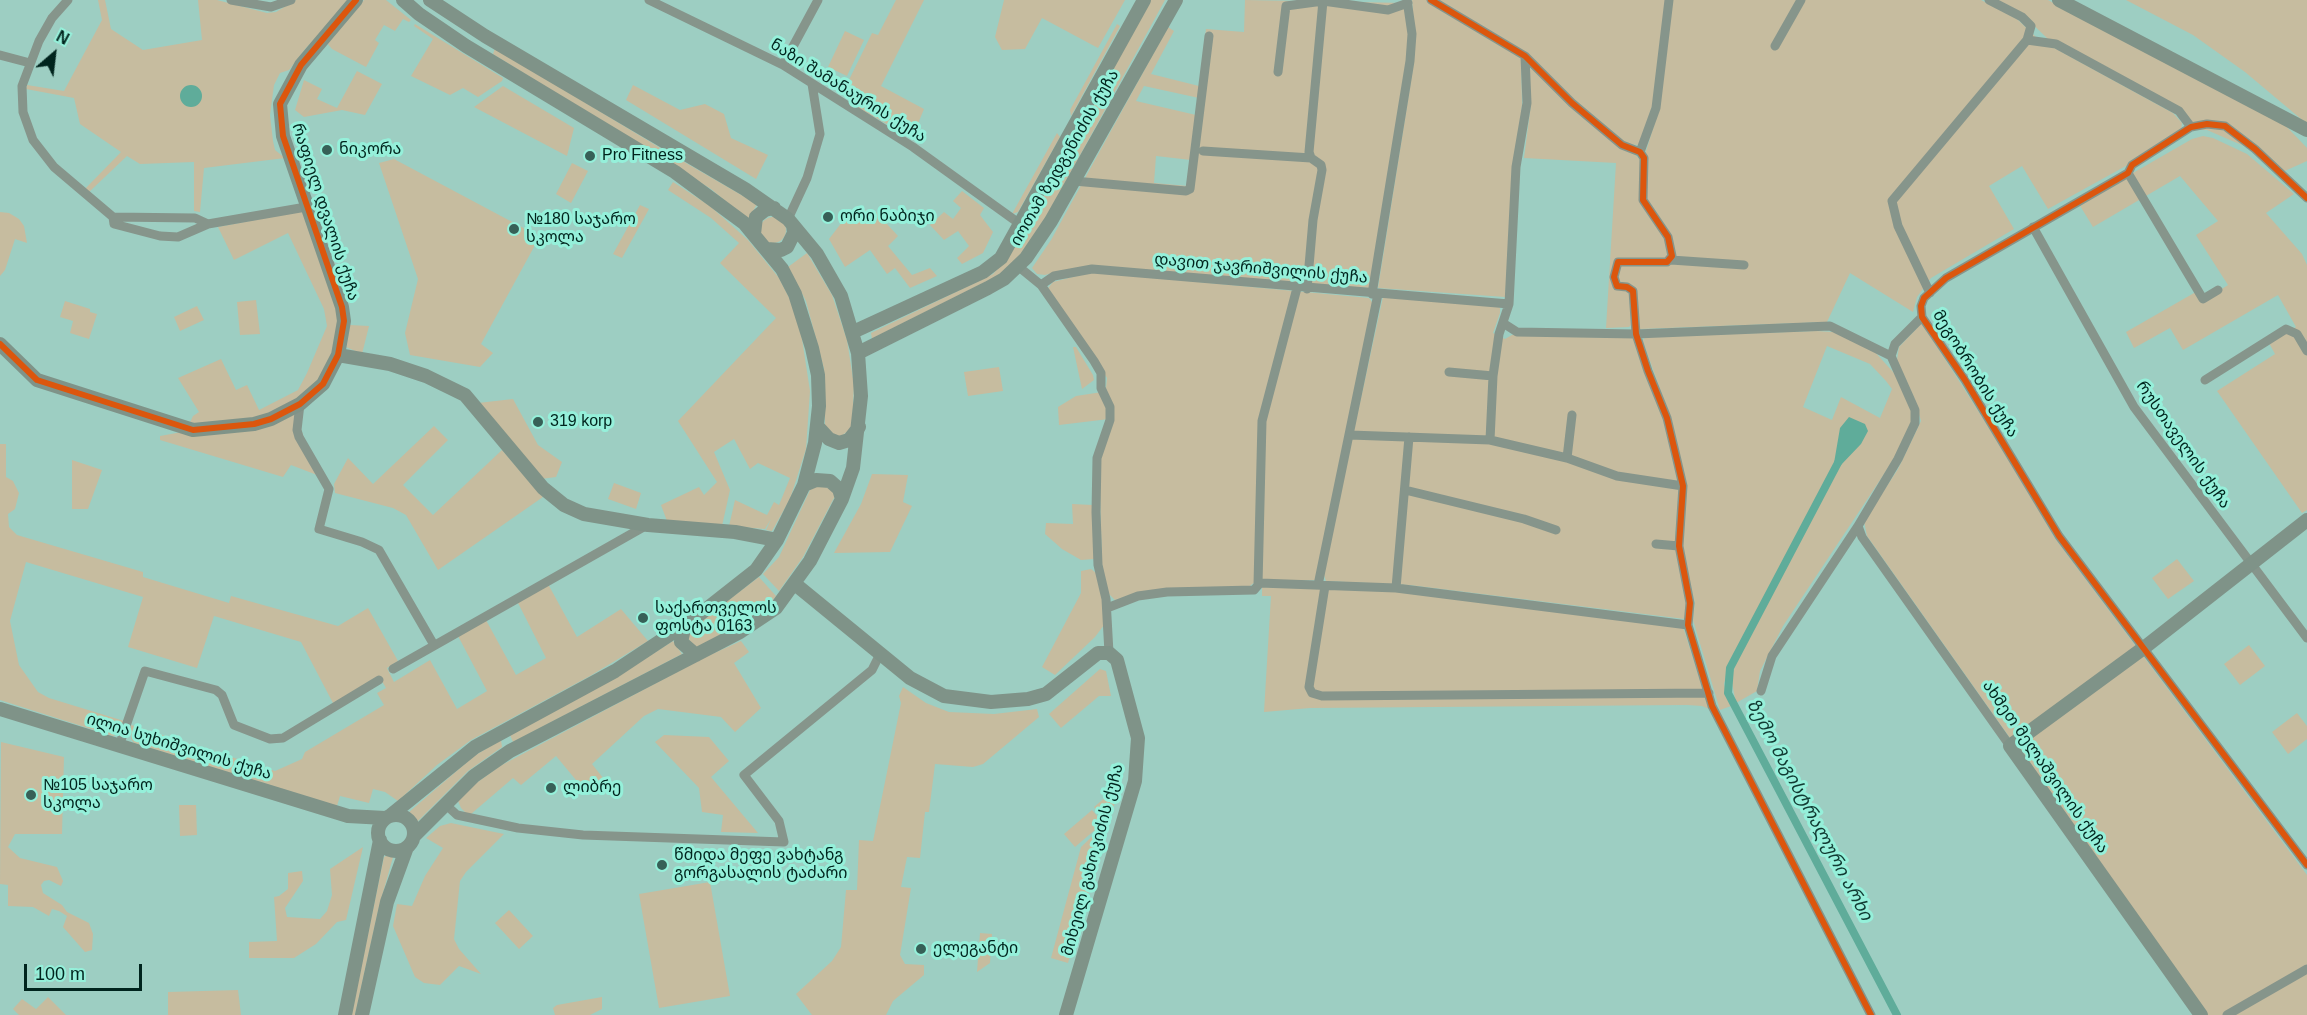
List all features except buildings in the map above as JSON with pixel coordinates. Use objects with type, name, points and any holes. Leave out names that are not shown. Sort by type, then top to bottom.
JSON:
[{"type":"main road","name":"რაფიელ დვალის ქუჩა","points":[[0,344],[36,380],[193,430],[254,424],[271,419],[300,404],[323,384],[339,355],[344,321],[342,307],[283,136],[280,104],[301,65],[356,0]]},
{"type":"main road","points":[[345,1015],[380,840],[379,828],[388,817],[459,758],[500,733],[615,671],[685,625],[756,570],[777,540],[804,485],[818,428],[818,375],[809,333],[790,283],[754,234],[730,212],[675,172],[466,46],[419,15],[403,0]]},
{"type":"main road","points":[[380,840],[389,849],[401,850],[474,776],[510,751],[756,624],[776,608],[795,584],[842,500],[853,468],[860,425],[858,352],[853,332],[833,280],[817,254],[791,222],[774,208],[477,31],[430,0]]},
{"type":"main road","name":"იოთამ ზედგენიძის ქუჩა","points":[[853,332],[992,267],[1001,258],[1144,0]]},
{"type":"main road","name":"იოთამ ზედგენიძის ქუჩა","points":[[858,352],[988,288],[1019,267],[1039,240],[1074,181],[1176,0]]},
{"type":"main road","points":[[2059,0],[2304,131]]},
{"type":"main road","points":[[466,46],[473,48],[480,44],[481,37],[477,31]]},
{"type":"main road","points":[[489,60],[492,48],[500,44]]},
{"type":"main road","points":[[754,234],[756,216],[765,210],[774,208]]},
{"type":"main road","points":[[767,249],[781,250],[787,247],[794,233],[791,222]]},
{"type":"main road","points":[[339,355],[390,364],[426,376],[462,394],[499,433],[543,488],[564,505],[584,514],[648,525],[735,532],[777,540]]},
{"type":"main road","points":[[818,428],[829,439],[839,443],[849,440],[860,425]]},
{"type":"main road","points":[[804,485],[816,480],[830,481],[839,489],[842,500]]},
{"type":"main road","points":[[2010,746],[2145,646],[2307,519]]},
{"type":"main road","points":[[795,584],[910,678],[944,696],[991,702],[1038,697],[1098,653],[1109,653]]},
{"type":"main road","points":[[685,625],[681,642],[696,655]]},
{"type":"main road","name":"მიხეილ გახოკიძის ქუჩა","points":[[1066,1015],[1135,781],[1138,754],[1135,723],[1118,660],[1109,653]]},
{"type":"main road","name":"ილია სუხიშვილის ქუჩა","points":[[0,709],[348,816],[388,817]]},
{"type":"main road","points":[[500,733],[508,741],[510,751]]},
{"type":"main road","name":"ახმეთ მელაშვილის ქუჩა","points":[[2010,746],[2201,1015]]},
{"type":"main road","name":"ილია სუხიშვილის ქუჩა","points":[[348,816],[380,840]]},
{"type":"main road","points":[[362,1015],[387,902],[410,841],[413,826],[406,818],[388,817]]},
{"type":"street","points":[[68,0],[52,18],[30,63],[22,86],[23,112],[33,140],[54,166],[113,217],[195,218],[208,224]]},
{"type":"street","points":[[231,0],[271,7],[291,0]]},
{"type":"street","name":"ნაზი შამანაურის ქუჩა","points":[[649,0],[783,65],[913,147],[1020,224]]},
{"type":"street","points":[[783,65],[818,0]]},
{"type":"street","points":[[1431,0],[1525,56],[1572,103],[1622,146],[1640,152],[1644,158],[1643,200],[1668,237],[1672,249],[1671,260]]},
{"type":"street","points":[[1640,152],[1656,108],[1670,0]]},
{"type":"street","points":[[1775,46],[1801,0]]},
{"type":"street","points":[[1930,293],[1898,226],[1892,201],[2026,40],[2031,26],[2022,17],[1989,0]]},
{"type":"street","points":[[1278,72],[1286,6],[1323,2],[1388,10],[1408,1],[1412,34],[1410,61],[1375,294],[1322,586],[1309,687],[1312,693],[1322,696],[1709,693]]},
{"type":"street","points":[[1311,158],[1309,152],[1323,2]]},
{"type":"street","points":[[1074,181],[1186,192],[1190,189],[1209,36]]},
{"type":"street","points":[[2026,40],[2056,44],[2180,111],[2191,126],[2207,124],[2225,126],[2255,149],[2307,198]]},
{"type":"street","points":[[0,55],[30,63]]},
{"type":"street","points":[[1490,440],[1492,376],[1509,304],[1516,167],[1527,103],[1525,56]]},
{"type":"street","points":[[791,222],[807,178],[819,134],[812,84]]},
{"type":"street","name":"მეგობრობის ქუჩა","points":[[2191,126],[2132,165],[2128,173],[1946,278],[1930,293],[1921,306],[1922,317],[1965,380],[2059,536],[2145,646],[2307,865]]},
{"type":"street","points":[[1107,608],[1138,596],[1167,592],[1254,590],[1258,584],[1262,421],[1302,288],[1313,220],[1317,212],[1322,170],[1321,165],[1311,158],[1203,151]]},
{"type":"street","points":[[2128,173],[2203,299],[2218,290]]},
{"type":"street","points":[[113,217],[114,224],[123,228],[160,236],[178,237],[208,224],[306,207]]},
{"type":"street","name":"რუსთაველის ქუჩა","points":[[2032,227],[2134,407],[2307,638]]},
{"type":"street","points":[[1744,265],[1671,260],[1662,262],[1622,261],[1615,266],[1614,277],[1617,286],[1627,287],[1633,291],[1636,334],[1667,418],[1683,486],[1679,546],[1690,603],[1688,625],[1712,706],[1871,1015]]},
{"type":"street","points":[[1019,267],[1041,285],[1101,373],[1101,388],[1110,407],[1110,420],[1097,458],[1098,566],[1104,584],[1109,653]]},
{"type":"street","name":"დავით ჯავრიშვილის ქუჩა","points":[[1041,285],[1054,276],[1092,269],[1509,304]]},
{"type":"street","points":[[1761,691],[1772,656],[1857,526],[1898,459],[1915,423],[1916,410],[1892,356],[1895,344],[1922,317]]},
{"type":"street","points":[[1503,323],[1517,332],[1636,334],[1830,326],[1892,356]]},
{"type":"street","points":[[2205,380],[2286,329],[2297,334],[2307,351]]},
{"type":"street","points":[[1449,372],[1492,376]]},
{"type":"street","points":[[300,404],[297,430],[299,437],[329,489],[319,529],[362,542],[379,550],[434,645]]},
{"type":"street","points":[[1567,458],[1572,415]]},
{"type":"street","points":[[1350,435],[1490,440],[1567,458],[1617,476],[1683,486]]},
{"type":"street","points":[[1396,588],[1409,437]]},
{"type":"street","points":[[1405,490],[1524,519],[1556,530]]},
{"type":"street","points":[[393,669],[648,525]]},
{"type":"street","name":"ახმეთ მელაშვილის ქუჩა","points":[[1857,526],[1862,537],[2010,746]]},
{"type":"street","points":[[1656,544],[1679,546]]},
{"type":"street","points":[[1258,584],[1396,588],[1688,625]]},
{"type":"street","points":[[445,804],[457,815],[518,828],[583,835],[784,842],[779,820],[744,775],[872,670],[880,654]]},
{"type":"street","points":[[119,746],[145,671],[216,690],[222,695],[234,725],[270,739],[283,738],[379,681]]},
{"type":"street","points":[[2227,1015],[2307,969]]},
{"type":"shaded area","points":[[98,0],[105,0],[111,29],[143,50],[202,40],[198,0],[217,0],[267,13],[276,12],[296,0],[351,0],[306,48],[289,70],[280,73],[274,85],[270,115],[273,141],[275,150],[285,158],[204,168],[200,212],[194,211],[194,162],[140,164],[127,156],[88,193],[84,190],[121,152],[80,124],[74,98],[26,89],[27,85],[64,91],[102,20]]},
{"type":"shaded area","points":[[364,0],[386,0],[411,20],[409,22],[403,19],[395,31],[384,25],[375,40],[379,43],[366,67],[332,49],[326,42]]},
{"type":"shaded area","points":[[896,0],[924,0],[881,86],[924,109],[912,138],[858,108],[862,98],[845,88],[872,33],[878,35]]},
{"type":"shaded area","points":[[1004,0],[1125,0],[1098,48],[1042,18],[1025,49],[1002,50],[995,37]]},
{"type":"shaded area","points":[[1146,0],[1165,0],[1038,232],[1019,260],[996,278],[872,339],[871,333],[993,274],[1005,260]]},
{"type":"shaded area","points":[[1245,0],[1406,3],[1409,33],[1407,57],[1371,288],[1062,270],[1045,275],[1037,274],[1032,268],[1051,240],[1168,27],[1174,31],[1151,74],[1199,86],[1206,29],[1244,32]],"holes":[[[1144,86],[1199,98],[1196,115],[1136,101]],[[1156,156],[1191,160],[1188,186],[1154,183]]]},
{"type":"shaded area","points":[[1412,0],[1427,0],[1521,58],[1522,104],[1505,297],[1378,288],[1413,68],[1415,41]]},
{"type":"shaded area","points":[[1435,0],[1666,0],[1653,104],[1639,145],[1626,144],[1572,99],[1529,55]]},
{"type":"shaded area","points":[[1672,0],[1981,0],[2017,19],[2038,39],[2173,113],[2182,123],[2180,136],[2048,209],[2022,166],[1989,186],[2014,229],[1931,278],[1917,297],[1913,312],[1850,273],[1827,322],[1640,329],[1635,290],[1616,279],[1619,264],[1676,257],[1646,199],[1646,151],[1659,109]]},
{"type":"shaded area","points":[[1994,0],[2048,0],[2286,126],[2307,148],[2307,161],[2278,174],[2253,150],[2207,130],[2195,130],[2189,119],[2048,39],[2023,15]]},
{"type":"shaded area","points":[[2126,0],[2307,0],[2307,124],[2245,72],[2193,35]]},
{"type":"shaded area","points":[[415,24],[503,78],[502,81],[478,97],[463,88],[450,95],[411,76],[433,39],[414,26]]},
{"type":"shaded area","points":[[1117,24],[1120,26],[1071,116],[1070,110]]},
{"type":"shaded area","points":[[845,31],[864,40],[847,76],[828,67]]},
{"type":"shaded area","points":[[495,48],[662,149],[657,156],[493,54]]},
{"type":"shaded area","points":[[1530,69],[1641,160],[1640,200],[1667,238],[1667,259],[1614,263],[1612,268],[1614,287],[1629,291],[1631,325],[1629,327],[1606,328],[1616,163],[1524,158],[1531,104],[1528,71]]},
{"type":"shaded area","points":[[357,71],[382,84],[365,115],[342,110],[304,117],[295,110],[304,80],[322,89],[317,99],[337,108]]},
{"type":"shaded area","points":[[191,85],[199,88],[202,96],[199,104],[191,107],[183,104],[180,96],[183,88]]},
{"type":"shaded area","points":[[633,85],[680,110],[705,104],[724,114],[731,138],[768,155],[756,179],[626,100]]},
{"type":"shaded area","points":[[503,86],[574,128],[567,156],[474,107]]},
{"type":"shaded area","points":[[1057,133],[1060,137],[1018,212],[1012,214]]},
{"type":"shaded area","points":[[2203,136],[2213,138],[2247,154],[2294,194],[2266,213],[2302,254],[2307,265],[2307,510],[2302,513],[2217,391],[2275,354],[2269,343],[2296,327],[2278,295],[2183,350],[2170,328],[2134,348],[2126,332],[2201,289],[2206,299],[2228,285],[2196,235],[2218,221],[2180,176],[2093,227],[2079,204],[2192,139]]},
{"type":"shaded area","points":[[667,152],[757,204],[748,220],[711,189],[662,159]]},
{"type":"shaded area","points":[[394,159],[531,232],[535,238],[534,247],[481,344],[493,353],[480,367],[410,355],[405,333],[418,279],[379,163]]},
{"type":"shaded area","points":[[572,163],[588,171],[571,203],[556,194]]},
{"type":"shaded area","points":[[673,182],[710,206],[748,240],[779,278],[793,305],[800,326],[810,391],[806,449],[790,499],[772,531],[766,530],[771,519],[765,529],[729,526],[735,500],[767,515],[774,502],[779,505],[790,478],[758,463],[750,469],[734,439],[714,452],[730,490],[722,526],[667,521],[661,505],[699,487],[704,495],[717,482],[678,421],[776,318],[720,263],[739,243],[711,218],[668,190]]},
{"type":"shaded area","points":[[962,191],[984,208],[980,215],[993,232],[983,253],[962,264],[957,258],[969,246],[958,231],[944,240],[930,225],[944,212],[953,219],[961,208],[953,201]]},
{"type":"shaded area","points":[[640,205],[649,209],[622,258],[613,254]]},
{"type":"shaded area","points":[[865,210],[876,212],[898,236],[888,246],[912,275],[930,268],[937,276],[910,288],[895,268],[887,274],[870,250],[845,267],[829,239],[849,213]]},
{"type":"shaded area","points":[[302,211],[339,310],[333,353],[324,374],[304,396],[264,418],[206,426],[190,422],[199,412],[178,378],[221,359],[236,390],[247,385],[259,410],[298,390],[327,326],[324,309],[288,233],[234,260],[218,227]]},
{"type":"shaded area","points":[[0,212],[9,213],[19,219],[24,226],[27,243],[15,239],[5,270],[0,276]]},
{"type":"shaded area","points":[[773,217],[782,221],[786,230],[782,239],[773,243],[764,239],[760,230],[764,221]]},
{"type":"shaded area","points":[[807,253],[832,295],[847,340],[854,385],[852,428],[840,437],[831,433],[825,426],[824,369],[806,301],[788,267]]},
{"type":"shaded area","points":[[1092,272],[1369,298],[1374,305],[1316,580],[1255,582],[1247,588],[1131,595],[1115,600],[1108,593],[1102,565],[1099,459],[1113,417],[1106,388],[1107,378],[1048,288],[1053,282]]},
{"type":"shaded area","points":[[1383,297],[1497,305],[1500,313],[1493,333],[1505,339],[1512,335],[1634,338],[1664,420],[1679,486],[1675,539],[1687,604],[1685,619],[1409,585],[1326,581],[1323,572]]},
{"type":"shaded area","points":[[256,300],[260,334],[240,335],[237,302]]},
{"type":"shaded area","points":[[65,301],[90,309],[90,312],[97,314],[89,339],[70,333],[73,321],[60,317]]},
{"type":"shaded area","points":[[197,306],[204,320],[180,331],[174,317]]},
{"type":"shaded area","points":[[1922,323],[2024,483],[2054,537],[2307,875],[2307,1015],[2206,1015],[1867,536],[1864,521],[1898,469],[1921,421],[1915,400],[1897,360],[1899,347]]},
{"type":"shaded area","points":[[350,325],[369,326],[362,354],[346,347]]},
{"type":"shaded area","points":[[1834,332],[1874,351],[1894,373],[1910,404],[1913,422],[1894,459],[1783,626],[1760,671],[1757,691],[1736,703],[1731,678],[1737,660],[1731,658],[1724,684],[1731,706],[1720,710],[1693,620],[1695,603],[1681,544],[1686,483],[1671,420],[1643,341],[1645,337]],"holes":[[[1827,346],[1870,364],[1892,389],[1880,418],[1841,397],[1832,420],[1803,407]]]},
{"type":"shaded area","points":[[1073,347],[1076,347],[1093,375],[1094,380],[1082,389]]},
{"type":"shaded area","points":[[999,367],[1003,391],[968,396],[964,372]]},
{"type":"shaded area","points":[[1102,392],[1109,419],[1059,425],[1058,407],[1076,396]]},
{"type":"shaded area","points":[[513,399],[538,445],[562,462],[556,477],[541,479],[478,403]]},
{"type":"shaded area","points":[[292,414],[296,415],[317,475],[291,465],[283,477],[160,440],[160,436],[182,432],[199,436],[255,429]]},
{"type":"shaded area","points":[[1849,417],[1865,424],[1868,431],[1861,444],[1840,466],[1834,463],[1840,428]]},
{"type":"shaded area","points":[[434,426],[448,440],[403,485],[433,515],[502,450],[543,497],[438,570],[406,515],[393,508],[335,493],[334,484],[348,458],[373,484]]},
{"type":"shaded area","points":[[0,444],[6,444],[6,477],[13,481],[19,493],[15,509],[8,514],[9,527],[17,535],[143,572],[143,577],[229,603],[231,596],[338,626],[368,608],[398,661],[387,668],[394,682],[430,660],[457,709],[487,691],[458,636],[486,620],[516,675],[546,658],[518,603],[548,584],[577,637],[621,609],[648,641],[590,676],[471,740],[437,765],[398,801],[385,792],[373,789],[369,803],[340,796],[337,806],[134,743],[131,739],[131,725],[275,771],[302,759],[305,752],[384,705],[377,693],[386,688],[380,678],[334,705],[301,642],[214,616],[197,668],[128,647],[143,597],[26,562],[10,621],[19,665],[38,692],[49,698],[124,721],[120,733],[113,736],[0,700]]},
{"type":"shaded area","points":[[72,460],[102,470],[88,509],[72,509]]},
{"type":"shaded area","points":[[872,474],[908,475],[903,502],[912,506],[890,552],[834,553],[861,504]]},
{"type":"shaded area","points":[[614,483],[641,493],[636,509],[608,499]]},
{"type":"shaded area","points":[[818,485],[832,489],[835,496],[803,557],[779,591],[763,574],[779,557],[810,490]]},
{"type":"shaded area","points":[[1072,504],[1093,505],[1094,559],[1081,560],[1062,549],[1045,534],[1046,523],[1073,524]]},
{"type":"shaded area","points":[[2177,559],[2194,581],[2168,599],[2152,578]]},
{"type":"shaded area","points":[[1091,569],[1096,573],[1101,586],[1104,625],[1095,637],[1055,675],[1042,667],[1081,593],[1081,571]]},
{"type":"shaded area","points":[[759,577],[776,596],[770,604],[742,624],[697,648],[693,646],[688,638],[690,629]]},
{"type":"shaded area","points":[[1262,587],[1394,591],[1680,626],[1684,630],[1709,709],[1687,705],[1310,708],[1264,712],[1271,596],[1262,596]]},
{"type":"shaded area","points":[[673,641],[682,654],[513,742],[510,735],[624,672]]},
{"type":"shaded area","points":[[741,641],[749,652],[734,663],[761,708],[735,732],[721,717],[658,709],[644,716],[592,764],[603,778],[586,792],[556,756],[521,785],[513,778],[470,817],[461,808],[458,801],[461,794],[500,766],[703,658]]},
{"type":"shaded area","points":[[2249,645],[2265,666],[2240,685],[2224,664]]},
{"type":"shaded area","points":[[1100,669],[1106,671],[1111,696],[1099,696],[1061,728],[1049,714]]},
{"type":"shaded area","points":[[903,687],[926,703],[949,712],[994,714],[1037,709],[1039,717],[983,764],[973,767],[935,764],[929,812],[925,812],[920,858],[907,857],[901,887],[911,888],[900,955],[905,964],[924,965],[924,975],[893,1001],[886,1015],[812,1015],[796,994],[832,961],[841,947],[846,890],[857,890],[859,840],[873,841],[901,703],[899,696]]},
{"type":"shaded area","points":[[2297,713],[2307,726],[2307,739],[2288,754],[2272,732]]},
{"type":"shaded area","points":[[664,735],[709,737],[729,761],[711,777],[758,833],[721,832],[723,815],[702,812],[699,788],[655,742]]},
{"type":"shaded area","points":[[501,740],[502,747],[468,771],[417,822],[408,813],[474,756]]},
{"type":"shaded area","name":"№105 საჯარო სკოლა","points":[[1,742],[64,757],[62,834],[15,834],[8,847],[20,858],[57,867],[63,881],[61,886],[49,880],[44,881],[41,885],[43,893],[62,905],[67,912],[89,923],[93,934],[92,950],[85,952],[63,927],[67,916],[59,911],[52,909],[49,916],[33,907],[8,906],[8,885],[0,884]]},
{"type":"shaded area","points":[[1120,785],[1068,963],[1051,958],[1081,847],[1106,823],[1094,807]]},
{"type":"shaded area","points":[[179,805],[196,805],[197,835],[180,836]]},
{"type":"shaded area","points":[[1092,810],[1103,823],[1075,847],[1064,834]]},
{"type":"shaded area","points":[[451,823],[504,834],[460,881],[454,939],[459,949],[481,974],[459,966],[440,985],[424,983],[415,977],[393,926],[397,904],[412,906],[425,876],[443,848],[426,838],[440,826]]},
{"type":"shaded area","points":[[363,847],[346,920],[337,922],[316,944],[294,958],[249,958],[249,942],[277,941],[274,897],[288,889],[288,873],[302,871],[303,881],[285,908],[287,917],[320,919],[327,911],[332,895],[330,869]]},
{"type":"shaded area","points":[[390,854],[393,857],[379,907],[355,1015],[351,1015],[384,857]]},
{"type":"shaded area","points":[[710,882],[730,996],[659,1008],[639,894]]},
{"type":"shaded area","points":[[509,910],[533,936],[519,949],[495,923]]},
{"type":"shaded area","points":[[980,933],[992,934],[990,963],[977,972]]},
{"type":"shaded area","points":[[238,990],[241,1015],[168,1015],[168,992]]},
{"type":"shaded area","points":[[48,997],[66,1015],[19,1015],[13,1009],[22,999],[36,1009]]},
{"type":"shaded area","points":[[602,997],[602,1009],[590,1015],[555,1015],[553,1008],[557,1005]]},
{"type":"waterway","name":"ზემო მაგისტრალური არხი","points":[[1841,457],[1730,668],[1728,693],[1897,1015]]},
{"type":"cycle path","points":[[0,344],[37,380],[193,430],[254,424],[271,419],[300,404],[323,384],[338,355],[344,321],[342,307],[283,136],[280,104],[301,65],[356,0]]},
{"type":"cycle path","points":[[1431,0],[1525,56],[1572,103],[1622,145],[1640,152],[1644,158],[1643,200],[1668,237],[1672,256],[1667,262],[1618,262],[1614,277],[1617,286],[1627,287],[1633,291],[1636,334],[1667,418],[1683,486],[1679,546],[1690,603],[1688,625],[1712,706],[1871,1015]]},
{"type":"cycle path","points":[[2307,198],[2255,149],[2225,126],[2207,124],[2191,127],[2132,165],[2128,173],[1946,278],[1924,298],[1921,306],[1922,317],[1965,380],[2059,536],[2307,865]]},
{"type":"place","name":"ნიკორა","points":[[327,150]]},
{"type":"place","name":"Pro Fitness","points":[[590,156]]},
{"type":"place","name":"ორი ნაბიჯი","points":[[828,217]]},
{"type":"place","name":"№180 საჯარო სკოლა","points":[[514,229]]},
{"type":"place","name":"319 korp","points":[[538,422]]},
{"type":"place","name":"საქართველოს ფოსტა 0163","points":[[643,618]]},
{"type":"place","name":"ლიბრე","points":[[551,788]]},
{"type":"place","name":"№105 საჯარო სკოლა","points":[[31,795]]},
{"type":"place","name":"წმიდა მეფე ვახტანგ გორგასალის ტაძარი","points":[[662,865]]},
{"type":"place","name":"ელეგანტი","points":[[921,949]]}]
